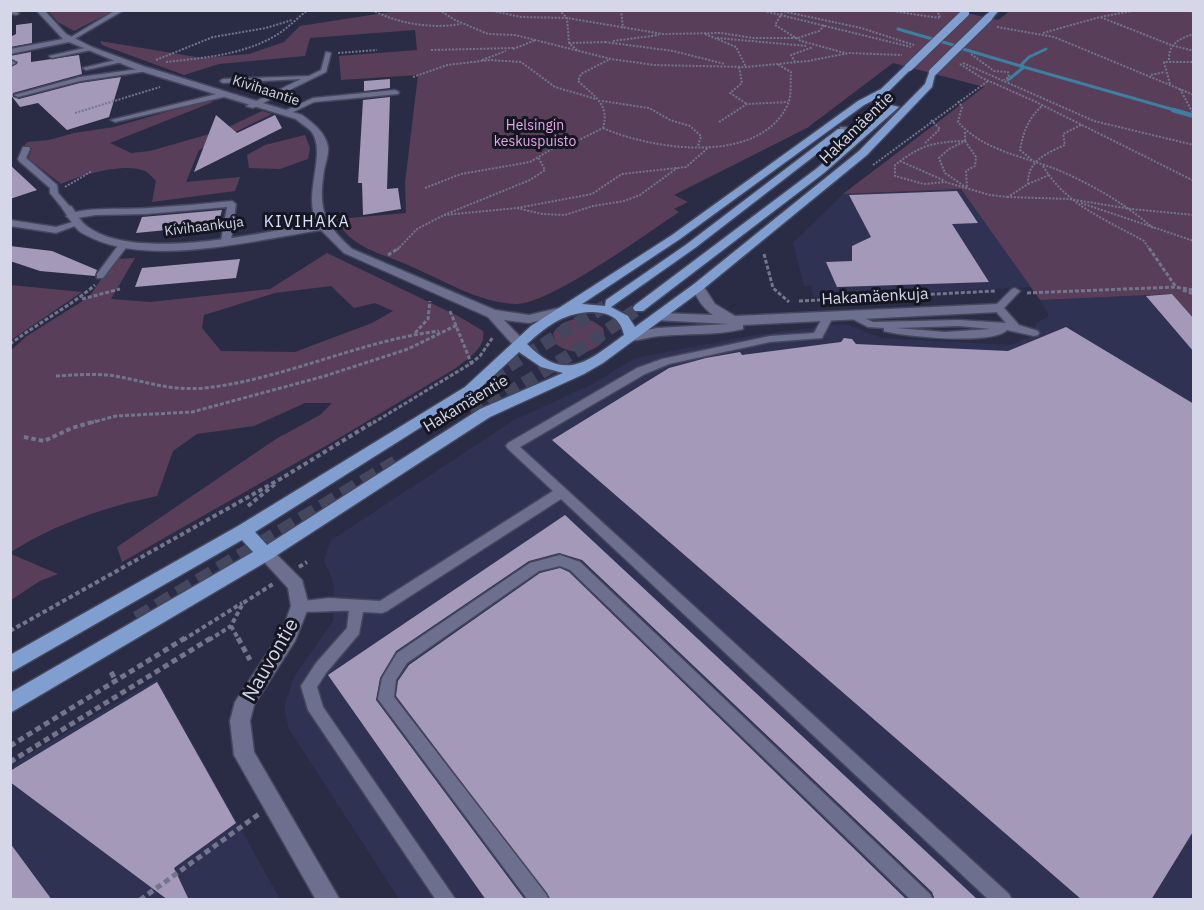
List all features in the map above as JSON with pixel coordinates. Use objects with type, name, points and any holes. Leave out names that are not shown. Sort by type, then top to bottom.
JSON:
[{"type":"main road","name":"Hakamäentie","points":[[639,308],[820,171],[933,72],[996,10]]},
{"type":"main road","name":"Hakamäentie","points":[[611,306],[843,129],[967,12]]},
{"type":"main road","name":"Hakamäentie","points":[[10,705],[265,554],[485,413],[520,394],[581,371],[631,337],[698,287],[862,153],[929,85],[933,72]]},
{"type":"main road","name":"Hakamäentie","points":[[10,665],[244,531],[470,390],[519,343],[676,237],[861,103],[884,91]]},
{"type":"main road","points":[[611,306],[627,322],[631,337]]},
{"type":"main road","points":[[563,312],[611,306],[659,317]]},
{"type":"main road","points":[[519,343],[533,358],[542,363],[554,368],[581,371]]},
{"type":"main road","points":[[244,531],[265,554]]},
{"type":"street","name":"Kivihaantie","points":[[39,10],[69,40],[89,49],[120,61],[151,65],[180,80],[252,104],[286,112],[308,124],[321,138],[323,147],[315,205],[316,214],[322,226]]},
{"type":"street","points":[[10,52],[69,40]]},
{"type":"street","name":"Kivihaankuja","points":[[71,216],[86,233],[101,240],[123,245],[174,248],[322,226]]},
{"type":"street","points":[[322,226],[332,239],[361,258],[492,314],[529,319],[563,312]]},
{"type":"street","name":"Hakamäenkuja","points":[[698,287],[705,303],[711,309],[733,320]]},
{"type":"street","name":"Hakamäenkuja","points":[[659,317],[754,321],[829,315],[998,308]]},
{"type":"street","points":[[492,314],[519,343]]},
{"type":"street","name":"Hakamäenkuja","points":[[631,337],[660,330],[717,331],[754,321]]},
{"type":"street","name":"Nauvontie","points":[[265,554],[296,585],[300,606],[298,619],[289,635],[245,702],[240,721],[241,739],[244,755],[329,900]]},
{"type":"lane","points":[[69,40],[121,10]]},
{"type":"lane","points":[[52,56],[89,49]]},
{"type":"lane","points":[[252,104],[324,71],[328,53]]},
{"type":"lane","points":[[86,68],[120,61]]},
{"type":"lane","points":[[18,95],[80,79],[151,65]]},
{"type":"lane","points":[[223,81],[314,77]]},
{"type":"lane","points":[[286,112],[313,100],[395,92]]},
{"type":"lane","points":[[115,120],[225,94]]},
{"type":"lane","points":[[843,129],[862,135]]},
{"type":"lane","points":[[26,150],[22,159],[54,187],[54,193],[71,216]]},
{"type":"lane","points":[[10,223],[56,230],[71,216],[96,212],[146,211],[232,204],[226,241]]},
{"type":"lane","points":[[100,276],[123,245]]},
{"type":"lane","points":[[1015,291],[998,308],[1015,327]]},
{"type":"lane","points":[[848,314],[872,325],[907,333],[982,334],[1015,327],[1034,333]]},
{"type":"lane","points":[[829,315],[818,336],[770,339],[734,345],[666,361],[641,371],[512,446],[1003,900]]},
{"type":"lane","points":[[300,606],[329,604],[382,607],[562,492]]},
{"type":"lane","points":[[540,900],[386,699],[389,678],[402,658],[535,567],[560,560],[575,566],[924,900]]},
{"type":"lane","points":[[357,606],[354,630],[314,676],[309,686],[310,696],[316,710],[447,900]]},
{"type":"path","points":[[151,65],[233,53],[257,46],[308,10]]},
{"type":"path","points":[[372,10],[404,23],[436,26],[462,23]]},
{"type":"path","points":[[439,10],[488,34],[515,35],[611,59],[681,67],[732,66]]},
{"type":"path","points":[[489,10],[521,16],[567,18],[663,34]]},
{"type":"path","points":[[559,10],[567,18],[569,43],[579,51]]},
{"type":"path","points":[[621,10],[623,28]]},
{"type":"path","points":[[760,10],[782,13],[830,21],[907,44],[825,25],[782,13],[777,10]]},
{"type":"path","points":[[936,10],[940,16],[938,18]]},
{"type":"path","points":[[1041,33],[1100,17],[1137,10]]},
{"type":"path","points":[[1181,10],[1194,12]]},
{"type":"path","points":[[782,13],[774,25],[814,46]]},
{"type":"path","points":[[1100,17],[1171,45],[1194,51]]},
{"type":"path","points":[[151,65],[199,41],[273,28],[294,19]]},
{"type":"path","points":[[569,43],[631,40],[663,34],[701,33],[720,33],[753,38],[798,38],[819,31],[830,21]]},
{"type":"path","points":[[999,27],[1041,33],[1149,75],[1194,97]]},
{"type":"path","points":[[701,33],[736,47],[746,67]]},
{"type":"path","points":[[1169,60],[1168,51],[1171,45],[1194,34]]},
{"type":"path","points":[[717,38],[814,46],[867,54]]},
{"type":"path","points":[[478,62],[536,40]]},
{"type":"path","points":[[605,42],[673,51],[739,67],[795,62],[849,53]]},
{"type":"path","points":[[795,62],[792,55],[814,46]]},
{"type":"path","points":[[431,50],[514,48]]},
{"type":"path","points":[[328,53],[377,50]]},
{"type":"path","points":[[967,52],[994,71],[1008,72],[1009,77],[1004,80]]},
{"type":"path","points":[[597,99],[578,81],[581,74],[611,59]]},
{"type":"path","points":[[1170,84],[1163,64],[1169,60],[1194,62]]},
{"type":"path","points":[[412,77],[447,64],[521,62],[555,87],[602,101],[649,108],[670,120],[682,123],[701,136],[698,146]]},
{"type":"path","points":[[954,62],[988,81],[1043,105],[1194,181]]},
{"type":"path","points":[[960,62],[1094,121],[1194,145]]},
{"type":"path","points":[[603,128],[627,139],[661,147],[732,147],[752,140],[776,122],[789,102],[791,72],[777,64]]},
{"type":"path","points":[[739,67],[742,83],[730,93],[747,104]]},
{"type":"path","points":[[1149,75],[1165,72]]},
{"type":"path","points":[[865,172],[958,101],[997,77]]},
{"type":"path","points":[[75,113],[180,80]]},
{"type":"path","points":[[1180,89],[1194,115]]},
{"type":"path","points":[[425,188],[461,174],[530,162],[555,147],[577,141],[603,128],[606,117],[602,101]]},
{"type":"path","points":[[958,101],[962,107],[958,122],[965,132],[1009,154],[1035,162],[1096,188],[1131,209],[1153,228]]},
{"type":"path","points":[[719,122],[747,104],[789,102]]},
{"type":"path","points":[[1035,162],[1020,150],[1024,129],[1035,112],[1043,105]]},
{"type":"path","points":[[932,120],[940,129],[895,165],[894,174],[900,178],[924,184],[945,182]]},
{"type":"path","points":[[1028,184],[1027,178],[1041,155],[1065,146],[1063,134],[1082,125]]},
{"type":"path","points":[[965,132],[965,141],[976,157],[975,166],[966,171],[967,188]]},
{"type":"path","points":[[925,142],[965,141]]},
{"type":"path","points":[[965,141],[949,149],[939,158],[939,165],[948,177],[967,188]]},
{"type":"path","points":[[444,215],[517,208],[592,194],[622,174],[686,167],[709,147]]},
{"type":"path","points":[[382,259],[398,249],[417,229],[444,215],[530,180],[545,170],[538,157]]},
{"type":"path","points":[[900,161],[945,182],[990,195],[1069,199],[1131,209],[1194,215]]},
{"type":"path","points":[[1041,165],[1053,183],[1069,199],[1144,242],[1176,287]]},
{"type":"path","points":[[517,208],[542,214],[565,215],[593,206],[624,201],[640,195],[677,168]]},
{"type":"path","points":[[54,193],[92,171]]},
{"type":"path","points":[[1008,197],[1014,190],[1049,174]]},
{"type":"path","points":[[1069,199],[1194,241]]},
{"type":"path","points":[[764,254],[771,288],[777,296],[789,302]]},
{"type":"path","points":[[10,344],[40,322],[78,300],[94,287],[100,276]]},
{"type":"path","points":[[781,304],[824,298],[1015,291],[1034,293],[1176,287],[1194,292]]},
{"type":"path","points":[[78,300],[120,289]]},
{"type":"path","points":[[414,333],[428,319],[430,298]]},
{"type":"path","points":[[448,306],[470,364]]},
{"type":"path","points":[[24,437],[44,441],[72,428],[116,416],[192,412],[325,376],[408,349],[457,325]]},
{"type":"path","points":[[56,376],[96,374],[117,376],[151,386],[181,390],[238,382],[306,366],[414,333],[443,331]]},
{"type":"path","points":[[10,631],[272,483],[470,364],[480,356],[496,334]]},
{"type":"path","points":[[421,393],[428,398]]},
{"type":"path","points":[[346,439],[351,444]]},
{"type":"path","points":[[10,746],[285,576]]},
{"type":"path","points":[[10,762],[231,626],[243,603]]},
{"type":"path","points":[[231,626],[250,660]]},
{"type":"path","points":[[111,672],[116,681]]},
{"type":"path","points":[[140,900],[240,828]]},
{"type":"shaded area","points":[[961,189],[1031,287],[814,297],[811,286],[804,286],[793,243],[843,194]]},
{"type":"shaded area","points":[[1172,294],[1194,319],[1193,899],[399,899],[289,729],[285,703],[294,677],[333,621],[334,584],[324,561],[330,541],[514,420],[593,384],[635,358],[754,335],[845,324],[882,338],[1010,345],[1031,337],[1036,323],[1049,316],[1040,300]]},
{"type":"shaded area","points":[[157,679],[280,899],[11,899],[10,766]]},
{"type":"green space","name":"Helsingin keskuspuisto","points":[[388,10],[953,10],[998,20],[1010,11],[1193,11],[1193,319],[1172,294],[1040,300],[961,189],[843,194],[984,87],[893,63],[807,128],[674,195],[688,202],[674,209],[679,212],[622,251],[551,293],[516,304],[502,303],[474,295],[367,248],[349,236],[337,219],[406,213],[405,183],[418,75],[341,80],[339,56],[417,50],[415,30],[310,38],[305,56],[219,64],[184,75],[102,45],[100,41],[202,58],[249,54],[284,42],[300,26],[390,12]]},
{"type":"green space","points":[[48,11],[113,11],[74,31],[58,22]]},
{"type":"green space","points":[[208,100],[213,102],[110,143],[131,153],[150,151],[220,131],[262,111],[272,114],[199,150],[186,182],[240,177],[235,191],[152,202],[156,181],[145,171],[115,169],[79,177],[61,184],[28,158],[32,148],[22,149],[27,142],[114,127]]},
{"type":"green space","points":[[305,135],[310,148],[308,159],[280,169],[249,168],[247,155],[265,145]]},
{"type":"green space","points":[[327,253],[458,316],[483,331],[482,342],[475,352],[456,368],[329,444],[122,562],[117,547],[276,439],[320,415],[332,403],[305,403],[254,426],[197,434],[173,451],[157,496],[118,505],[81,518],[45,533],[11,552],[10,351],[27,336],[89,297],[115,259],[135,258],[111,299],[150,302],[270,289]],"holes":[[[331,286],[354,308],[375,303],[393,311],[372,323],[295,352],[221,351],[202,328],[204,315],[275,293]]]},
{"type":"green space","points":[[11,285],[82,292],[11,340]]},
{"type":"green space","points":[[576,319],[593,321],[603,328],[605,339],[595,348],[582,352],[569,351],[557,345],[553,334],[557,328]]},
{"type":"green space","points":[[11,554],[58,574],[40,581],[11,600]]},
{"type":"building","points":[[32,23],[32,43],[10,47],[10,37],[16,34],[16,25]]},
{"type":"building","points":[[31,52],[31,62],[79,55],[82,74],[13,93],[13,97],[19,99],[80,83],[121,77],[109,117],[67,130],[38,103],[20,107],[10,94],[10,68],[18,62],[10,59],[10,56]]},
{"type":"building","points":[[390,79],[390,88],[364,91],[364,81]]},
{"type":"building","points":[[390,97],[387,189],[398,188],[401,209],[363,215],[362,183],[358,183],[363,100]]},
{"type":"building","points":[[216,115],[237,133],[275,115],[282,128],[194,172]]},
{"type":"building","points":[[10,165],[37,190],[10,199]]},
{"type":"building","points":[[957,191],[978,223],[952,224],[989,282],[837,287],[826,262],[852,261],[852,246],[871,237],[849,195]]},
{"type":"building","points":[[222,210],[218,225],[136,233],[142,217]]},
{"type":"building","points":[[10,246],[52,251],[97,270],[95,276],[40,271],[10,261]]},
{"type":"building","points":[[240,259],[236,278],[135,287],[142,268]]},
{"type":"building","points":[[1172,294],[1194,319],[1194,352],[1146,296]]},
{"type":"building","points":[[1066,327],[1194,404],[1194,830],[1151,900],[1082,900],[552,440],[669,368],[706,358],[740,352],[742,355],[841,342],[844,338],[852,339],[856,344],[1008,351]]},
{"type":"building","points":[[565,515],[978,900],[935,900],[932,892],[582,560],[559,553],[529,561],[396,651],[380,678],[376,700],[525,900],[486,900],[328,675]]},
{"type":"building","points":[[560,568],[569,572],[907,900],[551,900],[396,696],[398,681],[409,665],[540,573]]},
{"type":"building","points":[[157,682],[236,823],[174,868],[189,900],[168,900],[10,782],[10,771]]},
{"type":"building","points":[[10,843],[52,900],[10,900]]},
{"type":"waterway","points":[[898,29],[953,45]]},
{"type":"waterway","points":[[963,49],[1024,67]]},
{"type":"waterway","points":[[1024,67],[1021,65],[1029,57],[1046,49]]},
{"type":"waterway","points":[[1008,80],[1024,67]]},
{"type":"waterway","points":[[1024,67],[1178,111]]},
{"type":"waterway","points":[[1173,110],[1194,116]]},
{"type":"tunnel","points":[[475,387],[610,303]]},
{"type":"tunnel","points":[[473,415],[589,343],[639,308]]},
{"type":"tunnel","points":[[137,619],[396,463]]},
{"type":"district","name":"KIVIHAKA","points":[[307,222]]}]
